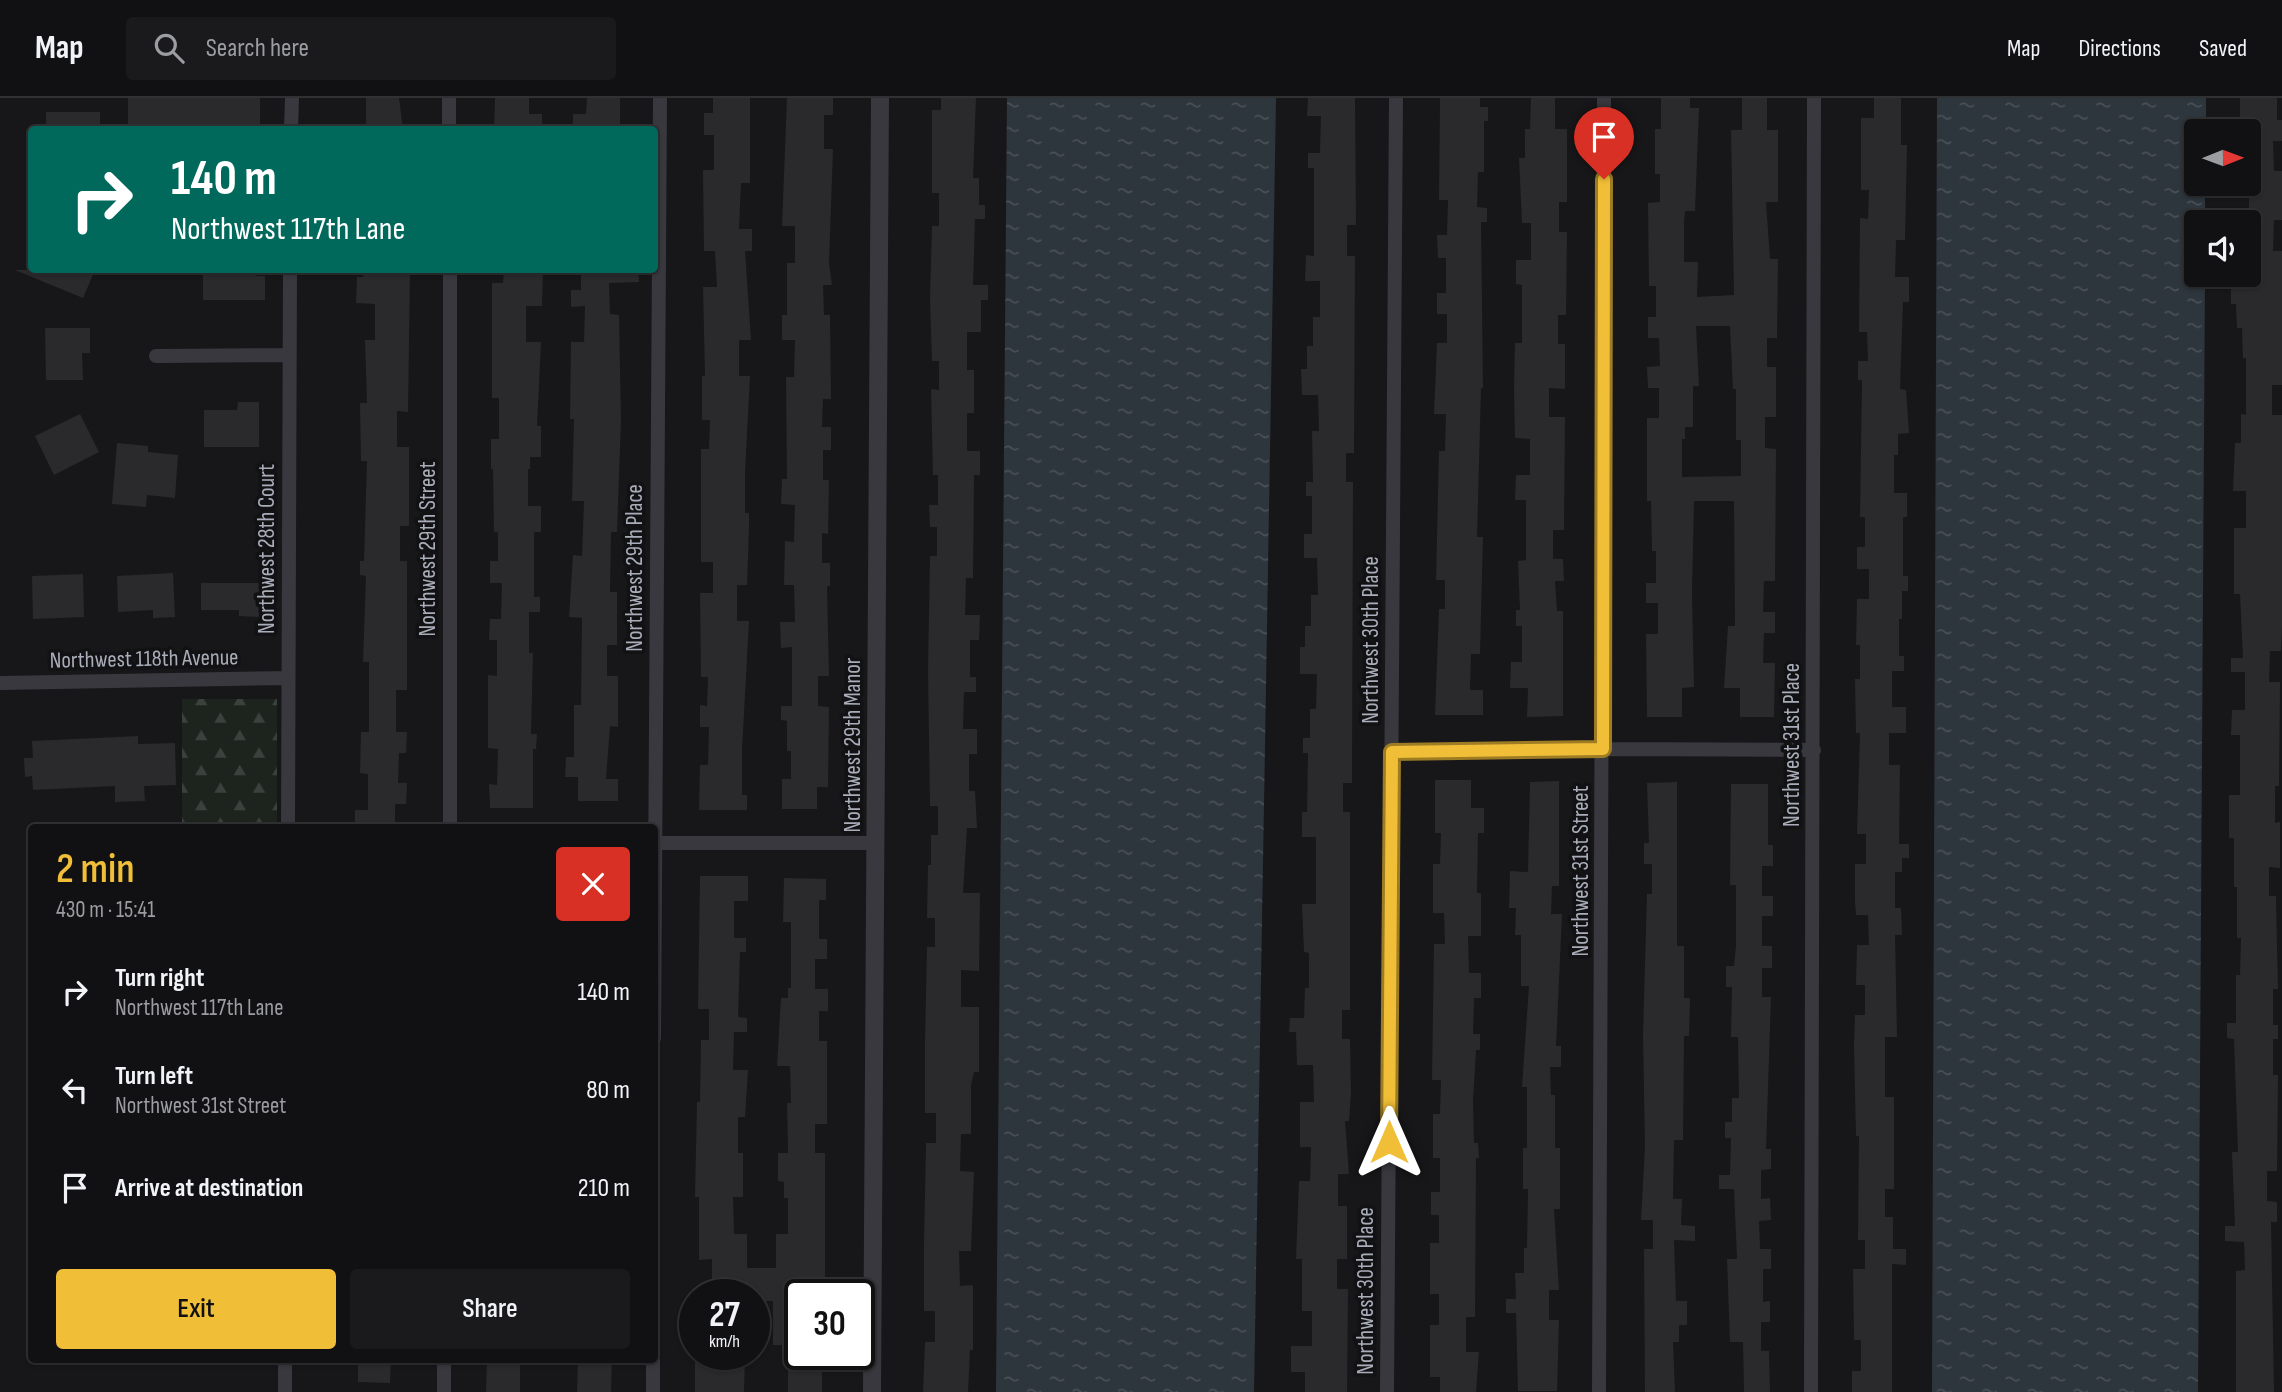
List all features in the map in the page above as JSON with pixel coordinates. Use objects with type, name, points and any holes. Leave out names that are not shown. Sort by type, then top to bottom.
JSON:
[{"type":"street","points":[[291,126],[292,98]]},
{"type":"street","points":[[449,98],[449,126]]},
{"type":"street","name":"Northwest 29th Place","points":[[655,824],[660,98]]},
{"type":"street","name":"Northwest 29th Manor","points":[[872,1392],[880,98]]},
{"type":"street","name":"Northwest 30th Place","points":[[1387,1392],[1396,98]]},
{"type":"street","name":"Northwest 31st Street","points":[[1598,1392],[1604,98]]},
{"type":"street","name":"Northwest 31st Place","points":[[1811,1392],[1814,98]]},
{"type":"street","name":"Northwest 28th Court","points":[[288,824],[290,273]]},
{"type":"street","name":"Northwest 29th Street","points":[[450,273],[450,824]]},
{"type":"street","points":[[156,356],[289,355]]},
{"type":"street","name":"Northwest 118th Avenue","points":[[0,683],[288,678]]},
{"type":"street","points":[[1392,752],[1814,750]]},
{"type":"street","points":[[658,843],[876,843]]},
{"type":"street","points":[[285,1363],[285,1392]]},
{"type":"street","points":[[444,1363],[444,1392]]},
{"type":"street","points":[[653,1363],[653,1392]]},
{"type":"green space","points":[[182,699],[277,699],[277,824],[182,824]]},
{"type":"water","points":[[1007,98],[1276,98],[1254,1392],[996,1392]]},
{"type":"water","points":[[1937,98],[2206,98],[2206,119],[2184,119],[2184,196],[2205,196],[2205,210],[2184,210],[2184,287],[2205,287],[2198,1392],[1932,1392]]},
{"type":"building","points":[[128,98],[260,98],[260,126],[128,126]]},
{"type":"building","points":[[366,98],[399,98],[402,126],[366,126]]},
{"type":"building","points":[[495,98],[529,98],[529,114],[542,114],[542,126],[494,126]]},
{"type":"building","points":[[587,98],[620,98],[620,126],[573,126],[573,114],[586,114]]},
{"type":"building","points":[[713,98],[750,98],[750,183],[741,183],[739,229],[752,229],[752,251],[745,251],[751,340],[739,340],[739,376],[750,376],[745,472],[745,513],[749,513],[749,528],[747,585],[737,585],[737,621],[749,621],[742,750],[742,795],[747,795],[747,810],[699,810],[700,765],[708,765],[709,727],[700,727],[700,705],[707,706],[708,677],[701,677],[700,593],[713,593],[713,562],[701,562],[701,449],[709,449],[710,420],[702,420],[702,376],[705,376],[703,287],[717,287],[715,251],[704,251],[703,170],[714,170],[714,135],[704,135],[704,113],[713,113]]},
{"type":"building","points":[[787,98],[833,98],[833,115],[824,115],[824,149],[833,149],[829,263],[832,285],[823,285],[824,315],[830,315],[831,399],[823,399],[822,427],[831,427],[831,450],[823,450],[823,480],[829,480],[828,534],[822,533],[822,563],[830,563],[830,586],[827,586],[829,676],[818,676],[818,706],[829,707],[828,787],[817,787],[817,809],[782,809],[782,779],[791,779],[791,751],[787,751],[787,721],[781,720],[781,706],[792,706],[792,647],[781,648],[780,622],[795,622],[794,585],[784,585],[785,541],[794,542],[795,505],[781,504],[782,479],[787,479],[786,377],[794,377],[795,340],[782,340],[782,315],[787,315],[787,263],[795,263],[795,226],[782,226]]},
{"type":"building","points":[[941,98],[976,98],[973,178],[979,178],[979,205],[985,205],[985,219],[975,219],[973,285],[988,285],[988,300],[981,300],[981,332],[967,332],[967,370],[974,370],[974,413],[967,413],[967,451],[980,451],[980,475],[974,475],[973,578],[966,578],[965,615],[980,615],[979,640],[970,640],[970,677],[976,677],[976,692],[964,692],[963,729],[977,729],[977,754],[969,754],[969,791],[975,791],[977,828],[967,828],[963,893],[980,893],[979,971],[961,970],[961,1007],[979,1007],[979,1072],[974,1072],[971,1085],[971,1134],[961,1134],[960,1171],[974,1172],[971,1251],[959,1251],[960,1286],[973,1285],[973,1350],[970,1350],[968,1392],[923,1392],[925,1342],[935,1342],[935,1311],[924,1311],[924,1245],[926,1143],[936,1143],[936,1113],[925,1113],[925,1041],[927,947],[935,947],[935,918],[927,918],[928,865],[931,865],[931,835],[938,835],[938,806],[930,806],[928,671],[930,556],[937,556],[937,527],[930,527],[929,505],[938,505],[938,475],[933,475],[931,389],[939,390],[939,361],[932,361],[930,299],[932,226],[939,226],[939,193],[932,193],[932,110],[941,110]]},
{"type":"building","points":[[1308,98],[1355,98],[1356,225],[1347,225],[1347,256],[1355,256],[1354,453],[1346,453],[1346,482],[1353,482],[1352,783],[1343,783],[1343,812],[1350,812],[1350,1010],[1342,1010],[1342,1039],[1350,1039],[1351,1093],[1349,1121],[1345,1121],[1349,1174],[1338,1174],[1338,1206],[1347,1206],[1347,1259],[1337,1259],[1337,1289],[1348,1289],[1347,1392],[1305,1392],[1305,1372],[1291,1372],[1291,1346],[1312,1346],[1312,1311],[1302,1311],[1302,1259],[1296,1259],[1299,1181],[1310,1181],[1311,1147],[1300,1147],[1300,1102],[1314,1102],[1313,1065],[1297,1065],[1296,1032],[1289,1032],[1290,1018],[1304,1018],[1305,988],[1309,988],[1309,953],[1304,952],[1302,904],[1316,904],[1316,837],[1302,837],[1302,812],[1307,812],[1308,753],[1303,753],[1303,738],[1310,738],[1310,709],[1316,709],[1317,674],[1300,674],[1300,647],[1305,647],[1305,626],[1311,626],[1311,595],[1318,595],[1317,558],[1304,558],[1304,534],[1312,534],[1312,496],[1306,496],[1306,482],[1313,482],[1312,431],[1319,431],[1318,395],[1302,395],[1301,369],[1307,369],[1307,346],[1313,346],[1313,317],[1320,317],[1320,281],[1305,281],[1306,255],[1314,256],[1314,168],[1308,168],[1308,153],[1320,153],[1321,116],[1307,116]]},
{"type":"building","points":[[1440,98],[1480,98],[1480,107],[1488,107],[1488,121],[1484,121],[1484,172],[1478,172],[1477,207],[1487,208],[1487,222],[1481,222],[1483,388],[1477,537],[1483,537],[1480,654],[1471,654],[1470,690],[1483,690],[1483,715],[1435,715],[1439,609],[1445,609],[1445,580],[1436,580],[1439,451],[1445,451],[1446,414],[1434,414],[1437,343],[1447,343],[1447,314],[1437,314],[1437,293],[1446,293],[1446,258],[1438,258],[1437,235],[1447,235],[1448,200],[1439,200]]},
{"type":"building","points":[[1531,98],[1555,98],[1555,129],[1567,129],[1567,202],[1559,202],[1559,232],[1567,232],[1566,315],[1558,315],[1558,344],[1565,344],[1565,389],[1549,388],[1549,417],[1565,417],[1564,530],[1553,530],[1553,559],[1563,559],[1564,581],[1555,581],[1557,611],[1563,611],[1563,716],[1527,717],[1528,688],[1510,688],[1511,662],[1522,662],[1522,626],[1516,626],[1516,610],[1520,610],[1518,561],[1526,560],[1526,500],[1515,500],[1516,475],[1530,475],[1530,439],[1515,438],[1514,388],[1515,343],[1522,343],[1522,285],[1516,284],[1516,260],[1531,260],[1531,223],[1522,223],[1519,158],[1525,158],[1525,129],[1530,129]]},
{"type":"building","points":[[1661,98],[1690,98],[1690,108],[1699,108],[1695,211],[1685,211],[1684,223],[1684,262],[1698,262],[1697,297],[1734,295],[1731,130],[1742,130],[1742,98],[1767,98],[1767,130],[1778,130],[1778,202],[1766,202],[1770,259],[1778,259],[1777,338],[1767,338],[1767,367],[1776,367],[1776,417],[1765,417],[1765,448],[1776,449],[1775,581],[1764,581],[1763,612],[1775,612],[1775,633],[1764,633],[1763,663],[1775,663],[1774,717],[1740,717],[1740,688],[1724,688],[1728,626],[1735,626],[1734,501],[1694,501],[1694,687],[1682,688],[1682,717],[1647,717],[1646,634],[1658,634],[1658,603],[1646,603],[1646,583],[1656,583],[1651,501],[1647,501],[1647,418],[1659,418],[1659,388],[1648,388],[1647,367],[1660,366],[1659,338],[1648,338],[1648,317],[1656,317],[1656,286],[1649,286],[1648,203],[1660,202],[1660,174],[1655,174],[1655,129],[1661,129]],"holes":[[[1696,326],[1730,326],[1733,389],[1736,389],[1736,440],[1741,440],[1741,476],[1682,477],[1682,439],[1685,439],[1685,427],[1693,427],[1693,386],[1699,386]]]},
{"type":"building","points":[[1874,98],[1901,98],[1901,145],[1907,145],[1905,240],[1896,240],[1895,277],[1909,277],[1909,302],[1903,302],[1900,389],[1906,390],[1909,433],[1898,434],[1898,455],[1894,455],[1894,493],[1907,493],[1907,517],[1903,517],[1903,576],[1908,576],[1908,591],[1902,591],[1902,619],[1899,619],[1899,656],[1904,656],[1904,671],[1892,671],[1892,707],[1906,707],[1906,733],[1889,733],[1889,765],[1900,765],[1899,844],[1909,844],[1909,858],[1902,858],[1902,872],[1895,872],[1895,908],[1901,908],[1902,935],[1895,935],[1897,1037],[1885,1037],[1885,1097],[1894,1097],[1894,1189],[1885,1189],[1885,1217],[1893,1217],[1893,1249],[1906,1249],[1906,1265],[1892,1264],[1892,1392],[1852,1392],[1852,1371],[1861,1371],[1861,1340],[1854,1340],[1853,1269],[1865,1269],[1865,1240],[1858,1240],[1859,1136],[1856,1136],[1854,1046],[1855,1015],[1865,1015],[1865,985],[1856,985],[1857,945],[1869,945],[1868,915],[1856,915],[1855,901],[1855,864],[1866,864],[1866,834],[1857,834],[1860,733],[1856,733],[1855,679],[1860,679],[1860,645],[1856,645],[1857,599],[1869,599],[1869,569],[1857,569],[1857,547],[1865,547],[1865,517],[1860,517],[1862,380],[1858,380],[1858,361],[1868,361],[1867,332],[1859,332],[1860,218],[1868,219],[1869,190],[1861,190],[1861,118],[1874,118]]},
{"type":"building","points":[[2240,98],[2277,98],[2277,120],[2282,120],[2282,141],[2273,141],[2274,171],[2282,171],[2282,220],[2274,220],[2273,251],[2282,251],[2282,385],[2272,385],[2272,415],[2282,415],[2282,625],[2281,651],[2270,651],[2269,682],[2280,682],[2279,786],[2275,786],[2275,823],[2280,822],[2280,868],[2269,867],[2269,896],[2276,896],[2278,989],[2273,989],[2273,1025],[2278,1025],[2278,1039],[2273,1039],[2273,1075],[2278,1075],[2277,1171],[2267,1171],[2267,1201],[2277,1202],[2277,1222],[2271,1222],[2274,1392],[2236,1392],[2236,1271],[2245,1270],[2244,1242],[2225,1241],[2225,1226],[2235,1226],[2232,1152],[2238,1152],[2234,1039],[2227,1038],[2227,1023],[2236,1023],[2236,975],[2240,975],[2241,938],[2237,938],[2234,838],[2229,838],[2229,795],[2240,795],[2240,735],[2231,735],[2232,710],[2245,710],[2245,672],[2231,672],[2231,658],[2243,658],[2240,594],[2234,594],[2234,528],[2246,528],[2246,491],[2233,491],[2235,443],[2241,443],[2241,414],[2246,415],[2246,358],[2243,358],[2242,328],[2237,328],[2236,304],[2231,304],[2231,287],[2261,287],[2261,210],[2249,210],[2249,196],[2261,196],[2261,119],[2240,119]]},
{"type":"building","points":[[46,112],[100,112],[100,126],[46,126]]},
{"type":"building","points":[[15,270],[28,270],[28,273],[94,273],[83,298]]},
{"type":"building","points":[[203,273],[256,273],[256,276],[265,276],[265,300],[203,300]]},
{"type":"building","points":[[363,273],[410,273],[408,412],[397,411],[397,447],[409,447],[409,526],[400,526],[400,561],[407,561],[407,690],[396,690],[396,732],[407,732],[406,753],[399,753],[398,783],[407,783],[406,804],[395,804],[395,824],[355,824],[355,810],[368,810],[368,774],[360,773],[361,732],[369,732],[369,662],[363,662],[366,576],[360,575],[360,561],[364,561],[367,461],[361,461],[360,403],[367,403],[365,340],[375,340],[375,304],[356,303],[357,277],[363,277]]},
{"type":"building","points":[[504,273],[543,273],[542,306],[526,306],[526,342],[541,342],[537,426],[541,426],[541,457],[530,457],[528,469],[528,506],[541,506],[541,532],[534,532],[534,597],[540,597],[540,612],[529,612],[529,653],[533,653],[531,734],[537,734],[536,749],[533,749],[533,808],[490,808],[489,784],[497,785],[498,749],[488,748],[488,675],[497,676],[497,640],[489,640],[490,619],[501,619],[502,583],[490,583],[490,561],[498,561],[498,532],[494,532],[491,439],[499,439],[499,398],[492,398],[492,283],[503,283]]},
{"type":"building","points":[[581,273],[638,273],[639,282],[609,283],[610,314],[619,315],[621,419],[617,532],[611,532],[610,592],[617,592],[617,645],[607,645],[607,676],[618,676],[618,727],[610,726],[606,779],[618,779],[618,801],[578,801],[578,777],[565,777],[566,757],[574,757],[574,705],[581,705],[582,618],[569,617],[573,555],[582,556],[584,501],[572,501],[574,419],[570,419],[571,342],[584,342],[585,306],[571,307],[571,290],[581,290]]},
{"type":"building","points":[[45,328],[90,328],[90,353],[82,353],[83,380],[46,380]]},
{"type":"building","points":[[238,402],[259,402],[259,447],[204,447],[204,410],[237,410]]},
{"type":"building","points":[[80,414],[99,452],[54,475],[35,436]]},
{"type":"building","points":[[117,443],[148,446],[148,452],[178,455],[175,498],[147,495],[146,507],[112,504]]},
{"type":"building","points":[[173,573],[175,617],[153,618],[153,610],[118,612],[117,576]]},
{"type":"building","points":[[83,574],[84,617],[33,619],[32,576]]},
{"type":"building","points":[[201,583],[259,583],[259,617],[239,616],[239,610],[201,610]]},
{"type":"building","points":[[138,736],[138,744],[175,743],[176,785],[144,786],[145,801],[115,802],[115,786],[33,790],[32,776],[25,777],[24,758],[33,758],[32,741]]},
{"type":"building","points":[[1435,780],[1471,780],[1471,808],[1484,808],[1484,833],[1478,833],[1477,893],[1481,893],[1481,936],[1468,936],[1469,973],[1481,973],[1481,998],[1474,998],[1473,1034],[1480,1034],[1480,1050],[1476,1050],[1473,1101],[1474,1143],[1478,1143],[1479,1158],[1476,1158],[1475,1317],[1466,1317],[1466,1352],[1479,1352],[1476,1392],[1440,1392],[1440,1377],[1430,1377],[1430,1325],[1439,1325],[1439,1294],[1430,1294],[1430,1243],[1439,1243],[1439,1215],[1431,1215],[1431,1192],[1440,1192],[1440,1158],[1433,1158],[1433,1114],[1440,1114],[1441,1080],[1432,1080],[1434,944],[1445,944],[1444,913],[1433,913],[1433,864],[1440,864],[1441,833],[1435,833]]},
{"type":"building","points":[[1559,781],[1559,886],[1552,886],[1551,914],[1562,914],[1556,1046],[1561,1046],[1561,1067],[1550,1067],[1551,1095],[1555,1095],[1555,1148],[1560,1148],[1560,1209],[1554,1209],[1559,1290],[1549,1290],[1549,1320],[1559,1320],[1557,1391],[1518,1391],[1516,1313],[1506,1313],[1506,1299],[1516,1299],[1515,1273],[1524,1273],[1524,1248],[1527,1248],[1528,1189],[1523,1189],[1523,1148],[1527,1148],[1527,1087],[1522,1087],[1529,986],[1521,986],[1521,935],[1515,935],[1516,908],[1509,908],[1510,871],[1528,872],[1530,782]]},
{"type":"building","points":[[1677,782],[1677,946],[1684,946],[1684,998],[1690,998],[1689,1036],[1684,1036],[1683,1140],[1674,1140],[1673,1199],[1682,1199],[1681,1225],[1695,1226],[1695,1241],[1674,1240],[1676,1301],[1687,1301],[1687,1325],[1679,1325],[1679,1342],[1673,1342],[1675,1392],[1645,1392],[1644,1249],[1653,1249],[1653,1220],[1641,1220],[1645,1147],[1643,1035],[1647,894],[1652,894],[1652,864],[1644,864],[1644,843],[1649,843],[1647,783]]},
{"type":"building","points":[[1731,784],[1768,784],[1768,845],[1773,845],[1773,866],[1762,866],[1762,896],[1773,896],[1773,916],[1762,916],[1762,946],[1772,946],[1772,968],[1762,968],[1762,997],[1771,997],[1766,1149],[1771,1149],[1771,1169],[1761,1170],[1761,1199],[1770,1198],[1771,1220],[1759,1221],[1760,1249],[1771,1249],[1771,1269],[1763,1269],[1763,1302],[1770,1301],[1770,1322],[1761,1322],[1761,1351],[1769,1351],[1770,1392],[1744,1392],[1743,1342],[1730,1342],[1727,1259],[1737,1259],[1734,1189],[1719,1189],[1719,1175],[1730,1175],[1731,1138],[1725,1138],[1725,1122],[1732,1122],[1732,1098],[1739,1098],[1738,1037],[1731,1037],[1732,987],[1726,987],[1726,966],[1734,966],[1736,946],[1736,885],[1730,885]]},
{"type":"building","points":[[700,876],[748,876],[748,901],[734,901],[734,938],[746,938],[746,952],[740,952],[738,1017],[747,1018],[747,1032],[734,1032],[733,1070],[748,1070],[745,1117],[738,1117],[738,1153],[743,1153],[743,1197],[733,1197],[734,1234],[747,1234],[747,1268],[776,1268],[776,1234],[788,1234],[788,1198],[784,1198],[784,1182],[778,1181],[778,1153],[788,1153],[787,1103],[791,1103],[790,1066],[777,1066],[781,998],[788,998],[788,988],[791,988],[791,922],[783,922],[784,878],[826,879],[826,900],[819,900],[819,939],[827,939],[827,959],[815,959],[815,989],[828,989],[828,1011],[819,1011],[819,1041],[827,1041],[827,1124],[815,1124],[815,1153],[825,1153],[825,1279],[784,1279],[784,1345],[773,1345],[770,1279],[712,1279],[712,1259],[699,1260],[699,1197],[695,1197],[697,1102],[700,1102],[701,1040],[709,1040],[709,1009],[698,1009]]},
{"type":"building","points":[[358,1363],[391,1363],[390,1383],[358,1382]]},
{"type":"building","points":[[487,1363],[520,1363],[520,1392],[486,1392]]},
{"type":"building","points":[[578,1363],[612,1363],[611,1392],[577,1392]]},
{"type":"building","points":[[695,1370],[745,1370],[744,1392],[695,1392]]},
{"type":"building","points":[[788,1370],[822,1370],[822,1392],[788,1392]]},
{"type":"route","points":[[1389,1142],[1392,752],[1603,749],[1604,179]]}]
